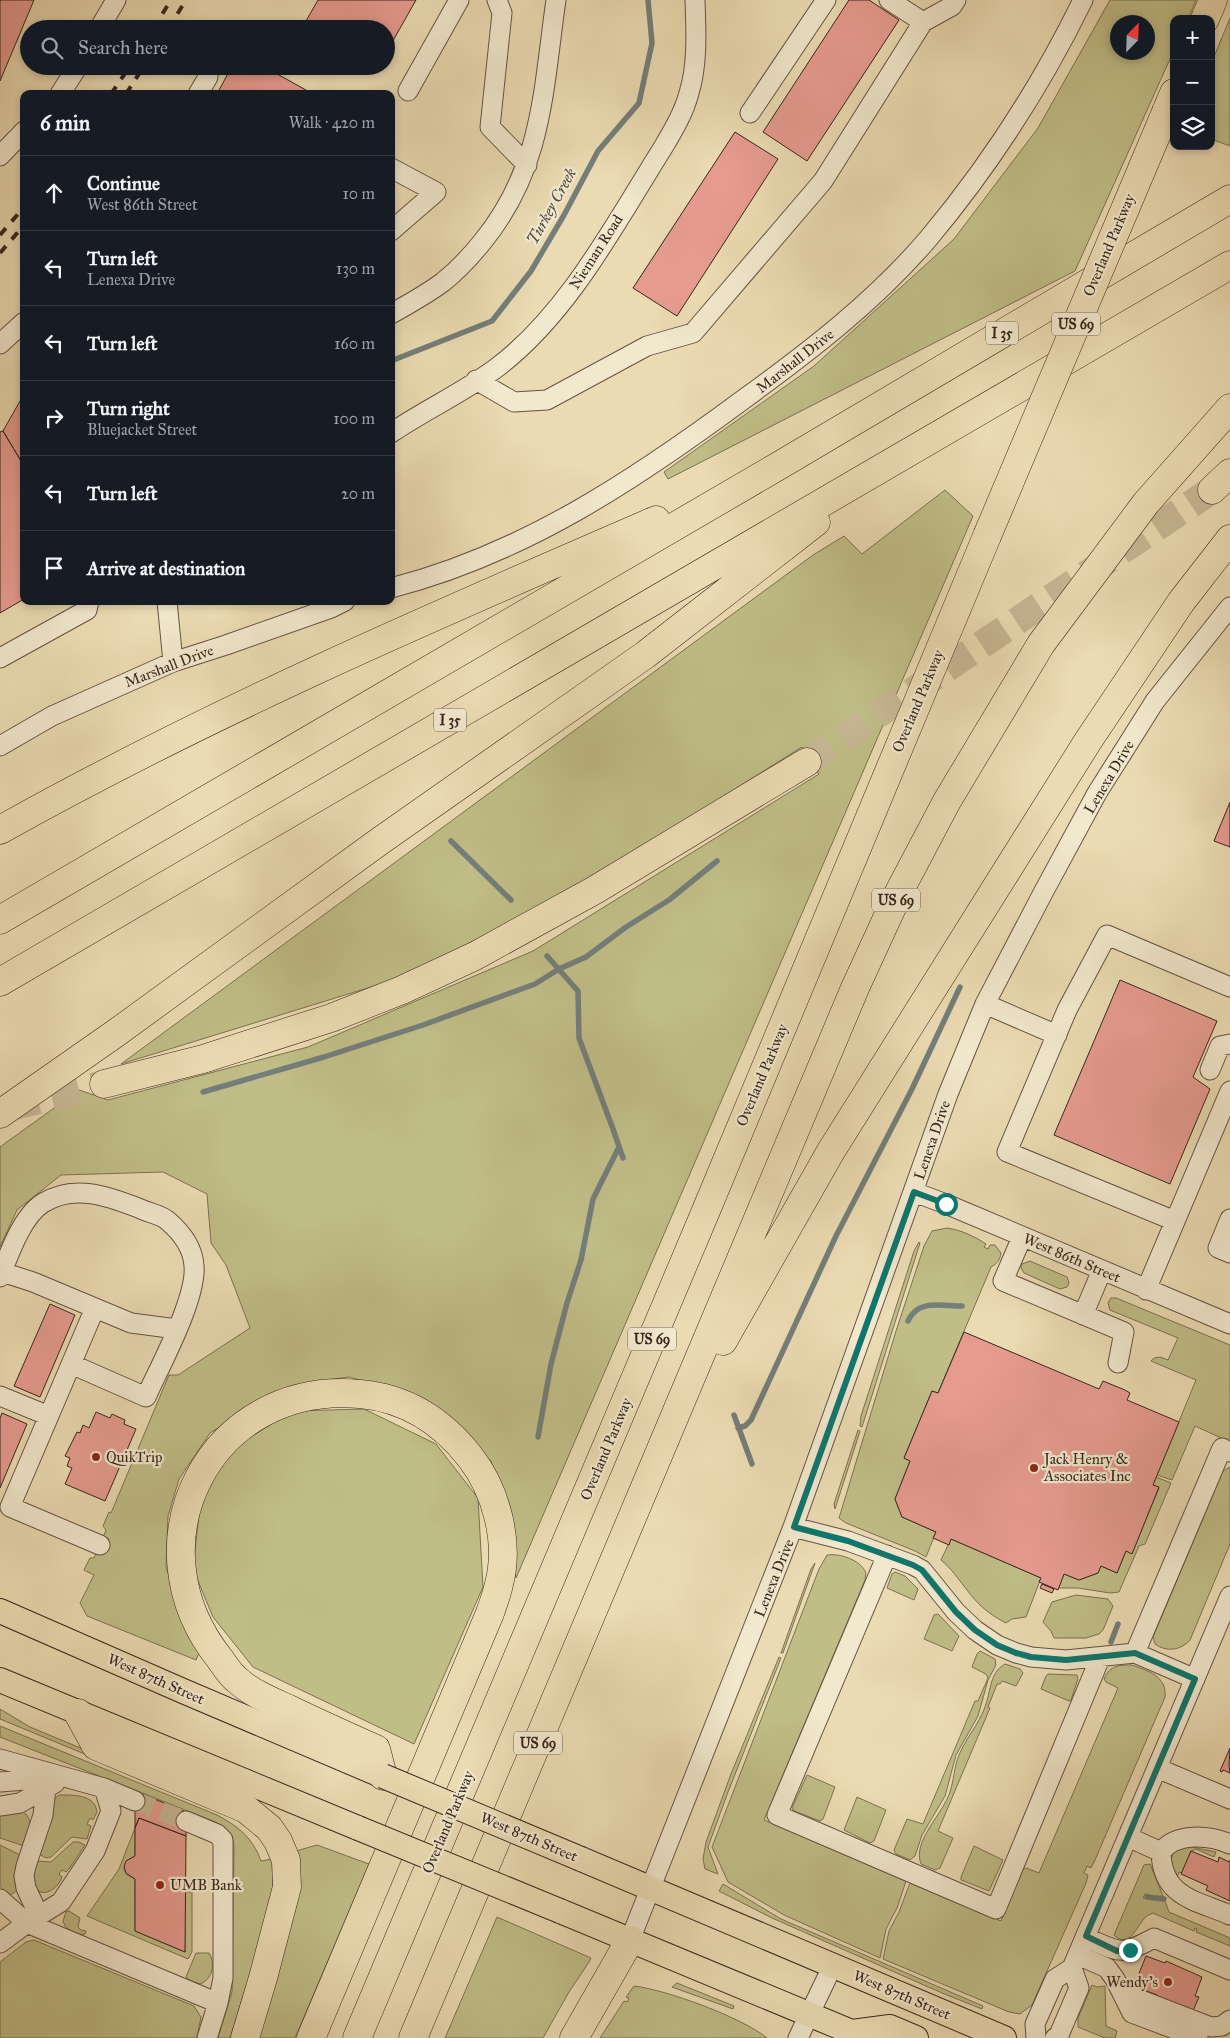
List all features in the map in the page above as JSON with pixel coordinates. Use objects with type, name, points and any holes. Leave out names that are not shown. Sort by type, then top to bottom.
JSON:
[{"type":"highway","points":[[1207,15],[1213,0]]},
{"type":"highway","name":"Overland Parkway","points":[[357,2038],[709,1204],[1170,102]]},
{"type":"highway","name":"I 35","points":[[0,920],[775,468],[1230,198]]},
{"type":"highway","name":"I 35","points":[[0,982],[1230,265]]},
{"type":"highway","name":"US 69","points":[[413,2038],[855,988],[900,890],[947,801],[1041,644],[1146,503],[1230,408]]},
{"type":"highway","points":[[0,1114],[116,1033],[380,841],[645,656],[900,456]]},
{"type":"highway","points":[[0,830],[211,721],[372,644],[775,468]]},
{"type":"highway","points":[[662,1449],[831,1151],[1137,666],[1181,602],[1230,539]]},
{"type":"highway","points":[[104,1084],[203,1059],[330,1018],[402,990],[467,960],[594,890],[808,762]]},
{"type":"highway","points":[[311,2038],[490,1613],[500,1583],[502,1557],[500,1529],[487,1483],[470,1458],[444,1429],[424,1414],[401,1403],[372,1395],[324,1392],[277,1404],[255,1416],[234,1432],[217,1449],[203,1469],[186,1512],[181,1535],[180,1563],[190,1609],[199,1629],[236,1679],[260,1696],[376,1749],[383,1776]]},
{"type":"highway","points":[[78,1713],[96,1746],[246,1809],[269,1828],[284,1852],[288,1870],[286,1894],[245,2038]]},
{"type":"highway","points":[[574,2038],[630,1940]]},
{"type":"main road","name":"West 87th Street","points":[[0,1611],[383,1776],[1004,2038]]},
{"type":"main road","points":[[0,1680],[859,2035],[890,2027],[916,2038]]},
{"type":"street","points":[[104,20],[116,0]]},
{"type":"street","points":[[408,91],[459,0]]},
{"type":"street","points":[[497,0],[502,13],[490,126],[527,165]]},
{"type":"street","points":[[395,312],[444,281],[470,257],[498,222],[517,190],[527,165],[539,116],[556,0]]},
{"type":"street","name":"Nieman Road","points":[[395,431],[495,369],[534,335],[563,302],[679,120],[690,92],[696,41],[695,0]]},
{"type":"street","points":[[750,113],[826,0]]},
{"type":"street","points":[[889,0],[923,22]]},
{"type":"street","points":[[476,380],[514,402],[547,400],[647,346],[694,333],[823,181],[923,22],[952,6],[956,0]]},
{"type":"street","name":"Marshall Drive","points":[[395,587],[416,582],[506,547],[607,495],[671,453],[839,326],[884,285],[926,241],[977,178],[1022,110],[1065,37],[1083,0]]},
{"type":"street","points":[[63,90],[72,75]]},
{"type":"street","points":[[200,90],[208,77]]},
{"type":"street","points":[[0,156],[20,135]]},
{"type":"street","points":[[395,170],[436,192],[395,228]]},
{"type":"street","points":[[0,344],[20,326]]},
{"type":"street","points":[[0,658],[87,610],[88,605]]},
{"type":"street","points":[[167,605],[173,662]]},
{"type":"street","name":"Marshall Drive","points":[[0,745],[52,716],[173,662],[337,605]]},
{"type":"street","name":"Lenexa Drive","points":[[630,1940],[794,1527],[948,1094],[985,1004],[1097,793],[1155,701],[1230,607]]},
{"type":"street","points":[[1175,1222],[1007,1152],[1067,1010],[1107,935],[1230,987]]},
{"type":"street","points":[[985,1004],[1057,1035]]},
{"type":"street","points":[[1210,1070],[1220,1046],[1230,1044]]},
{"type":"street","points":[[1146,1290],[1226,1110],[1230,1091]]},
{"type":"street","points":[[72,1364],[146,1397],[177,1329],[194,1281],[194,1265],[184,1238],[167,1220],[104,1194],[77,1192],[57,1196],[42,1203],[28,1216],[1,1274],[33,1282],[131,1322],[177,1329]]},
{"type":"street","name":"West 86th Street","points":[[914,1192],[1230,1324]]},
{"type":"street","points":[[1230,1219],[1218,1248],[1230,1253]]},
{"type":"street","points":[[1022,1237],[1003,1281],[1124,1332],[1118,1364]]},
{"type":"street","points":[[1082,1315],[1102,1270]]},
{"type":"street","points":[[95,1308],[10,1507],[100,1545]]},
{"type":"street","points":[[0,1396],[49,1416]]},
{"type":"street","points":[[1135,1653],[1222,1448],[1230,1452]]},
{"type":"street","points":[[794,1527],[848,1541],[922,1570],[956,1612],[975,1630],[997,1645],[1016,1653],[1066,1660],[1135,1653],[1195,1679]]},
{"type":"street","points":[[887,1555],[777,1815],[996,1909],[1100,1658]]},
{"type":"street","points":[[1036,2038],[1034,2024],[1055,1979],[1075,1961],[1195,1679],[1225,1622],[1230,1596]]},
{"type":"street","points":[[0,1750],[67,1777]]},
{"type":"street","points":[[0,1759],[104,1788],[135,1801]]},
{"type":"street","points":[[1157,1768],[1230,1799]]},
{"type":"street","points":[[0,1771],[67,1777]]},
{"type":"street","points":[[0,1782],[67,1777]]},
{"type":"street","points":[[0,1806],[20,1803],[67,1777]]},
{"type":"street","points":[[0,1794],[67,1777]]},
{"type":"street","points":[[33,1919],[24,1876],[43,1815],[46,1788]]},
{"type":"street","points":[[0,1944],[33,1919],[61,1902],[96,1848],[111,1812],[104,1788]]},
{"type":"street","points":[[186,1822],[218,1834],[223,1840],[223,1978],[218,2003],[207,2038]]},
{"type":"street","points":[[1128,1837],[1161,1852]]},
{"type":"street","points":[[1199,1838],[1208,1845],[1230,1853]]},
{"type":"street","points":[[1230,1844],[1219,1839],[1174,1840],[1161,1852],[1161,1865],[1176,1892],[1230,1915]]},
{"type":"street","points":[[0,1899],[33,1919],[218,2003]]},
{"type":"street","points":[[1086,1936],[1117,1951],[1130,1950],[1154,1938],[1230,1970]]},
{"type":"street","points":[[1141,1945],[1230,1984]]},
{"type":"street","points":[[1075,1961],[1107,1968],[1132,2012],[1198,2038]]},
{"type":"street","points":[[1055,2038],[1059,2035],[1079,1988],[1075,1961]]},
{"type":"street","points":[[798,2038],[832,1965]]},
{"type":"street","points":[[1123,1994],[1211,2027],[1222,2026],[1230,2020]]},
{"type":"shaded area","points":[[1110,0],[1196,0],[1190,15],[1170,15],[1170,59],[1075,271],[668,479],[664,472],[814,366],[954,239],[1038,128]]},
{"type":"shaded area","points":[[1230,18],[1230,146],[1215,140],[1215,54]]},
{"type":"shaded area","points":[[945,490],[973,516],[516,1578],[508,1515],[491,1461],[449,1418],[407,1393],[349,1377],[299,1384],[252,1407],[210,1433],[179,1479],[168,1516],[166,1566],[181,1619],[199,1653],[196,1660],[87,1616],[80,1603],[94,1575],[84,1570],[90,1558],[94,1558],[106,1530],[103,1526],[109,1512],[111,1513],[169,1375],[178,1375],[250,1328],[226,1265],[211,1243],[207,1194],[163,1172],[61,1175],[17,1210],[0,1247],[0,1147],[79,1090],[108,1100],[308,1047],[533,951],[819,774],[802,747],[562,897],[397,979],[121,1064],[813,555],[844,536],[862,554]]},
{"type":"shaded area","points":[[947,1228],[972,1236],[986,1244],[984,1247],[988,1249],[990,1245],[995,1245],[1001,1253],[998,1262],[991,1267],[938,1393],[932,1391],[904,1458],[910,1461],[895,1499],[902,1517],[936,1532],[926,1557],[846,1523],[839,1518],[924,1246],[932,1231]]},
{"type":"shaded area","points":[[919,1242],[862,1427],[860,1426],[861,1416],[914,1251]]},
{"type":"shaded area","points":[[1030,1261],[1067,1277],[1069,1283],[1067,1287],[1060,1289],[1024,1273],[1021,1268],[1022,1264]]},
{"type":"shaded area","points":[[1111,1298],[1116,1298],[1230,1345],[1230,1442],[1195,1426],[1172,1480],[1157,1475],[1196,1380],[1151,1361],[1154,1358],[1160,1357],[1168,1360],[1178,1338],[1110,1310],[1108,1303]]},
{"type":"shaded area","points":[[364,1409],[436,1444],[478,1498],[483,1587],[414,1744],[253,1667],[213,1617],[193,1569],[201,1497],[234,1447],[293,1411]]},
{"type":"shaded area","points":[[858,1430],[860,1431],[835,1509],[834,1504]]},
{"type":"shaded area","points":[[1230,1467],[1230,1544],[1190,1640],[1186,1644],[1173,1649],[1159,1647],[1155,1644],[1153,1637],[1223,1471]]},
{"type":"shaded area","points":[[1156,1477],[1171,1483],[1145,1544],[1139,1546],[1119,1592],[1110,1593],[1078,1588],[1058,1588],[1064,1574],[1079,1580],[1098,1573],[1101,1566],[1117,1573],[1126,1551],[1132,1553],[1159,1488],[1153,1485]]},
{"type":"shaded area","points":[[951,1539],[1041,1578],[1026,1617],[1012,1619],[1006,1623],[990,1613],[975,1600],[941,1560]]},
{"type":"shaded area","points":[[827,1555],[844,1556],[860,1564],[866,1573],[865,1580],[764,1820],[906,1881],[897,1908],[886,1929],[880,1958],[784,1915],[728,1882],[712,1847],[819,1569]]},
{"type":"shaded area","points":[[815,1563],[783,1653],[781,1653],[811,1569]]},
{"type":"shaded area","points":[[895,1572],[905,1576],[918,1589],[914,1600],[887,1588],[892,1574]]},
{"type":"shaded area","points":[[1076,1595],[1108,1599],[1113,1606],[1103,1630],[1099,1634],[1086,1638],[1054,1638],[1043,1622],[1052,1602]]},
{"type":"shaded area","points":[[938,1614],[959,1636],[952,1651],[924,1639],[934,1615]]},
{"type":"shaded area","points":[[980,1651],[995,1659],[996,1665],[988,1680],[978,1716],[956,1755],[945,1796],[922,1835],[915,1856],[910,1860],[896,1854],[894,1850],[907,1819],[923,1824],[975,1701],[978,1701],[988,1678],[986,1674],[972,1667]]},
{"type":"shaded area","points":[[779,1657],[781,1658],[708,1847],[718,1874],[705,1869],[703,1859],[706,1842],[731,1774]]},
{"type":"shaded area","points":[[1005,1664],[1020,1669],[1023,1673],[1016,1686],[1002,1681],[1000,1684],[997,1684],[988,1707],[990,1708],[938,1831],[953,1838],[940,1868],[935,1870],[921,1864],[919,1855],[924,1837],[946,1800],[959,1755],[982,1713],[993,1678],[996,1672]]},
{"type":"shaded area","points":[[1132,1665],[1150,1672],[1160,1679],[1165,1690],[1165,1697],[1095,1860],[1091,1868],[1087,1866],[1084,1873],[1088,1875],[1086,1883],[1032,2005],[1020,2014],[1009,2012],[883,1959],[889,1931],[899,1912],[910,1883],[1001,1921],[1023,1869],[1026,1868],[1039,1873],[1118,1688],[1106,1682],[1104,1679],[1106,1674],[1112,1668]]},
{"type":"shaded area","points":[[1048,1674],[1077,1675],[1078,1679],[1071,1700],[1069,1701],[1041,1689]]},
{"type":"shaded area","points":[[0,1709],[30,1727],[102,1757],[104,1762],[0,1719]]},
{"type":"shaded area","points":[[0,1726],[217,1815],[232,1824],[249,1839],[261,1861],[272,1859],[273,1892],[269,1913],[230,2038],[218,2038],[232,1992],[234,1847],[233,1840],[227,1829],[211,1820],[0,1737]]},
{"type":"shaded area","points":[[807,1775],[835,1787],[823,1819],[820,1821],[794,1811],[792,1808]]},
{"type":"shaded area","points":[[59,1795],[88,1799],[95,1806],[97,1812],[93,1820],[90,1818],[87,1824],[91,1826],[87,1839],[72,1837],[51,1857],[46,1858],[39,1854],[47,1832],[53,1800]]},
{"type":"shaded area","points":[[857,1797],[886,1810],[874,1841],[870,1843],[844,1830]]},
{"type":"shaded area","points":[[21,1811],[26,1814],[30,1821],[24,1846],[0,1838],[0,1813]]},
{"type":"shaded area","points":[[135,1828],[135,1856],[126,1861],[124,1869],[127,1875],[135,1879],[135,1931],[185,1952],[185,1892],[192,1892],[192,1952],[188,1959],[87,1916],[119,1869]]},
{"type":"shaded area","points":[[73,1842],[85,1845],[69,1869],[66,1872],[62,1870],[59,1874],[62,1877],[59,1883],[50,1891],[41,1892],[37,1890],[33,1877],[37,1861],[51,1862]]},
{"type":"shaded area","points":[[0,1845],[20,1855],[15,1874],[18,1890],[9,1896],[0,1886]]},
{"type":"shaded area","points":[[317,1845],[369,1864],[295,2038],[253,2038],[299,1887],[300,1867],[296,1851]]},
{"type":"shaded area","points":[[974,1846],[1003,1860],[989,1891],[961,1880]]},
{"type":"shaded area","points":[[1187,1846],[1216,1852],[1214,1857],[1196,1849],[1191,1851],[1182,1873],[1179,1872],[1177,1877],[1170,1862],[1174,1851]]},
{"type":"shaded area","points":[[1150,1864],[1163,1896],[1156,1897],[1145,1894],[1143,1898],[1165,1901],[1169,1912],[1230,1938],[1230,1946],[1196,1932],[1197,1929],[1195,1928],[1194,1931],[1153,1913],[1145,1918],[1127,1939],[1119,1939],[1114,1935],[1144,1865]]},
{"type":"shaded area","points":[[723,1884],[781,1919],[983,2006],[982,2009],[772,1918],[719,1891]]},
{"type":"shaded area","points":[[69,1911],[80,1918],[78,1927],[86,1931],[85,1934],[75,1933],[65,1926],[63,1921],[66,1912]]},
{"type":"shaded area","points":[[497,1917],[591,1958],[543,2038],[445,2038]]},
{"type":"shaded area","points":[[34,1940],[194,2006],[201,2017],[197,2038],[0,2038],[0,1962],[26,1942]]},
{"type":"shaded area","points":[[196,1953],[209,1953],[212,1962],[210,1975],[200,1984],[186,1977]]},
{"type":"shaded area","points":[[677,1983],[734,2006],[733,2009],[672,1987]]},
{"type":"shaded area","points":[[1092,1985],[1097,1987],[1105,1986],[1106,2026],[1117,2031],[1115,2038],[1105,2038],[1078,2027],[1078,2018]]},
{"type":"shaded area","points":[[634,1986],[665,1993],[722,2013],[767,2038],[600,2038],[624,2001],[627,2002],[629,1998],[626,1997]]},
{"type":"building","points":[[0,0],[34,0],[26,20],[20,20],[20,33],[0,81]]},
{"type":"building","points":[[318,0],[416,0],[395,37],[395,20],[307,20]]},
{"type":"building","points":[[849,0],[869,0],[899,20],[807,161],[763,132]]},
{"type":"building","points":[[227,75],[279,75],[306,90],[219,90]]},
{"type":"building","points":[[735,132],[778,159],[677,316],[633,288]]},
{"type":"building","points":[[20,401],[20,459],[3,431]]},
{"type":"building","points":[[3,431],[20,459],[20,601],[0,613],[0,432]]},
{"type":"building","points":[[1230,802],[1230,847],[1214,841]]},
{"type":"building","points":[[1120,980],[1217,1021],[1193,1077],[1210,1089],[1170,1184],[1054,1135]]},
{"type":"building","points":[[50,1304],[75,1315],[40,1397],[14,1386]]},
{"type":"building","name":"Jack Henry & Associates Inc","points":[[964,1332],[1099,1389],[1103,1381],[1125,1390],[1130,1393],[1127,1400],[1179,1422],[1153,1485],[1159,1487],[1132,1554],[1126,1551],[1117,1573],[1101,1566],[1098,1573],[1079,1580],[1064,1574],[1058,1590],[1039,1582],[1041,1578],[951,1539],[949,1545],[933,1538],[936,1532],[902,1517],[895,1499],[910,1461],[904,1458],[932,1391],[938,1393]]},
{"type":"building","name":"QuikTrip","points":[[96,1412],[110,1418],[112,1414],[125,1420],[124,1424],[136,1429],[105,1501],[65,1484],[72,1468],[67,1466],[70,1458],[65,1456],[77,1432],[80,1433],[83,1425],[89,1428]]},
{"type":"building","points":[[2,1413],[27,1424],[0,1488],[0,1418]]},
{"type":"building","points":[[1042,1584],[1054,1589],[1052,1593],[1040,1588]]},
{"type":"building","points":[[1230,1748],[1230,1773],[1223,1770],[1222,1772],[1220,1771]]},
{"type":"building","points":[[135,1791],[186,1812],[186,1836],[139,1818],[135,1828]]},
{"type":"building","name":"UMB Bank","points":[[139,1818],[186,1836],[185,1952],[135,1931],[135,1879],[126,1873],[124,1867],[126,1861],[135,1856],[135,1828]]},
{"type":"building","points":[[1191,1851],[1218,1862],[1219,1857],[1229,1862],[1230,1860],[1230,1901],[1206,1890],[1208,1886],[1181,1874]]},
{"type":"building","name":"Wendy's","points":[[1146,1956],[1165,1963],[1166,1961],[1202,1977],[1195,1996],[1199,1997],[1192,2013],[1155,2000],[1157,1995],[1134,1986]]},
{"type":"waterway","name":"Turkey Creek","points":[[395,359],[492,321],[531,271],[564,215],[598,151],[639,103],[652,43],[648,0]]},
{"type":"waterway","points":[[451,841],[511,900]]},
{"type":"waterway","points":[[203,1092],[324,1057],[423,1025],[535,984],[559,969],[586,957],[626,927],[669,900],[717,861]]},
{"type":"waterway","points":[[547,956],[578,991],[579,1038],[623,1158]]},
{"type":"waterway","points":[[738,1428],[745,1426],[751,1420],[836,1236],[912,1089],[960,987]]},
{"type":"waterway","points":[[538,1437],[551,1364],[567,1303],[581,1260],[593,1199],[619,1147]]},
{"type":"waterway","points":[[908,1321],[918,1309],[931,1305],[962,1306]]},
{"type":"waterway","points":[[734,1415],[752,1464]]},
{"type":"waterway","points":[[1111,1642],[1118,1624]]},
{"type":"waterway","points":[[1147,1897],[1164,1899]]},
{"type":"tunnel","points":[[807,762],[1212,490]]},
{"type":"tunnel","points":[[11,1107],[104,1084]]},
{"type":"tunnel","points":[[135,1801],[186,1821]]},
{"type":"railway","points":[[159,20],[171,0]]},
{"type":"railway","points":[[174,20],[186,0]]},
{"type":"railway","points":[[114,90],[124,75]]},
{"type":"railway","points":[[129,90],[138,75]]},
{"type":"railway","points":[[0,235],[20,212]]},
{"type":"railway","points":[[0,253],[20,230]]},
{"type":"place","name":"QuikTrip","points":[[96,1457]]},
{"type":"place","name":"Jack Henry & Associates Inc","points":[[1034,1468]]},
{"type":"place","name":"UMB Bank","points":[[160,1885]]},
{"type":"place","name":"Wendy's","points":[[1168,1982]]},
{"type":"route","points":[[946,1204],[914,1192],[794,1527],[848,1541],[922,1570],[956,1612],[975,1630],[997,1645],[1016,1653],[1031,1657],[1066,1660],[1135,1653],[1195,1679],[1086,1936],[1117,1951],[1130,1950]]}]
